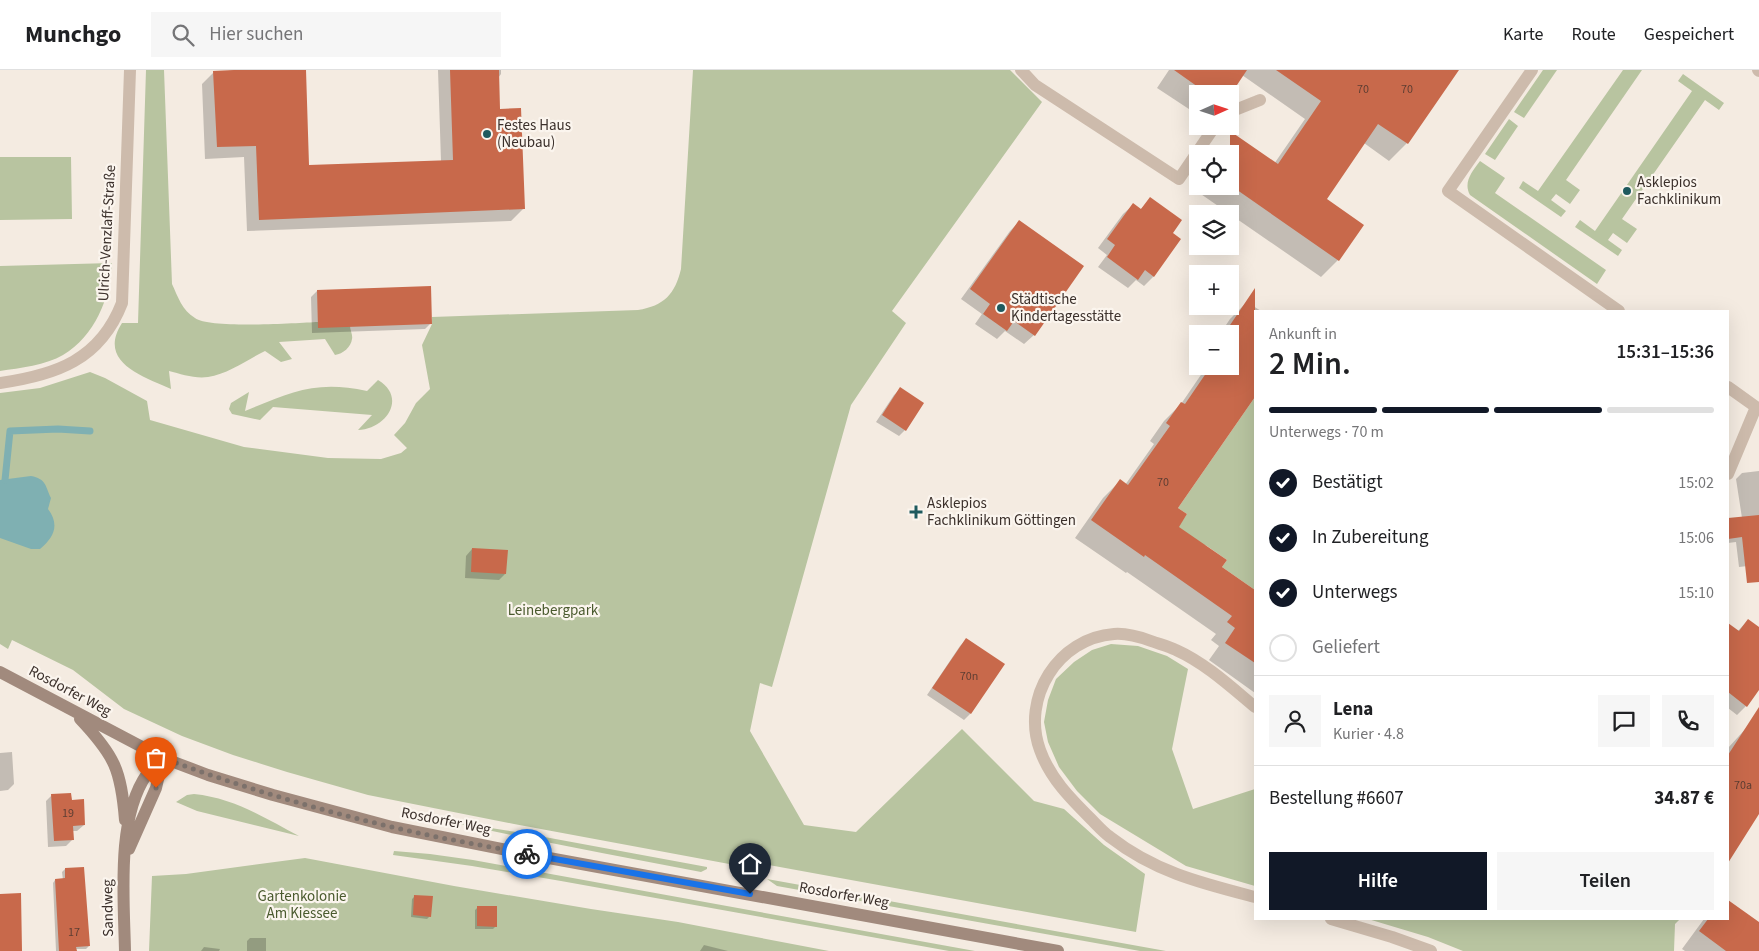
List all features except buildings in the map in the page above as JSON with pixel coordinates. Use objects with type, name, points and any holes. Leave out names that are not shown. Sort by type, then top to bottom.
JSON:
[{"type":"main road","name":"Rosdorfer Weg","points":[[0,672],[163,758],[208,775],[392,827],[527,854],[1058,951]]},
{"type":"main road","points":[[71,710],[98,738],[116,766],[124,801],[126,832]]},
{"type":"main road","name":"Sandweg","points":[[125,951],[124,864],[126,832],[134,799],[141,783],[147,773],[163,758]]},
{"type":"main road","name":"Sandweg","points":[[124,864],[132,838],[156,788],[163,758]]},
{"type":"street","name":"Ulrich-Venzlaff-Straße","points":[[0,383],[40,376],[75,362],[89,351],[116,319],[122,303],[130,70]]},
{"type":"street","points":[[1021,70],[1035,85],[1179,179],[1209,135]]},
{"type":"street","points":[[1532,70],[1448,191],[1618,310]]},
{"type":"street","points":[[1239,108],[1260,100]]},
{"type":"street","points":[[1729,388],[1758,408],[1729,472]]},
{"type":"street","points":[[1254,706],[1198,662],[1175,650],[1139,637],[1114,634],[1080,644],[1055,663],[1044,684],[1034,714],[1035,732],[1039,749],[1049,770],[1065,793],[1108,837],[1143,859],[1185,878],[1254,898]]},
{"type":"street","points":[[1334,920],[1431,951]]},
{"type":"green space","points":[[146,70],[164,70],[172,284],[184,307],[195,318],[217,323],[318,322],[318,327],[350,326],[351,342],[344,352],[335,355],[325,339],[279,342],[292,359],[281,362],[265,351],[230,370],[208,377],[193,377],[169,371],[171,389],[136,373],[119,358],[115,348],[116,336],[122,323],[138,323]]},
{"type":"green space","name":"Leinebergpark","points":[[693,70],[1010,70],[1042,102],[892,311],[906,323],[851,405],[772,687],[760,683],[750,731],[804,825],[856,832],[962,729],[1034,801],[1064,809],[1104,845],[1145,874],[1136,932],[747,861],[740,866],[368,795],[233,755],[182,736],[124,709],[73,670],[12,640],[8,649],[0,644],[0,393],[40,388],[90,372],[147,401],[150,420],[244,447],[328,458],[381,459],[401,453],[407,448],[394,435],[405,423],[416,403],[430,389],[422,345],[432,324],[432,317],[638,310],[661,302],[672,292],[681,269]]},
{"type":"green space","points":[[1543,70],[1557,70],[1524,118],[1514,112]]},
{"type":"green space","points":[[1623,70],[1642,70],[1566,180],[1580,190],[1570,204],[1556,194],[1551,200],[1566,211],[1561,217],[1519,188],[1523,181],[1538,191]]},
{"type":"green space","points":[[1683,74],[1724,103],[1719,110],[1705,100],[1622,219],[1637,229],[1627,243],[1613,233],[1608,240],[1622,250],[1618,256],[1575,227],[1580,220],[1595,231],[1692,91],[1678,81]]},
{"type":"green space","points":[[1509,119],[1518,126],[1495,160],[1485,154]]},
{"type":"green space","points":[[0,157],[71,157],[72,219],[0,220]]},
{"type":"green space","points":[[1480,161],[1505,178],[1495,193],[1606,270],[1597,284],[1470,195],[1467,186],[1468,181],[1471,173]]},
{"type":"green space","points":[[112,263],[111,276],[104,302],[99,315],[84,338],[63,355],[49,361],[33,366],[0,371],[0,266]]},
{"type":"green space","points":[[378,380],[387,387],[391,395],[390,411],[377,424],[358,430],[372,415],[273,407],[260,420],[232,414],[229,409],[231,403],[249,392],[245,411],[291,393],[318,387],[349,388],[367,391]]},
{"type":"green space","points":[[1254,398],[1254,589],[1222,567],[1227,560],[1207,546],[1174,533],[1187,514],[1178,508]]},
{"type":"green space","points":[[1111,644],[1138,646],[1167,656],[1188,669],[1172,749],[1193,809],[1254,789],[1254,886],[1186,866],[1100,814],[1077,791],[1059,767],[1048,742],[1044,722],[1048,700],[1056,679],[1074,662],[1092,650]]},
{"type":"green space","points":[[187,795],[209,796],[236,804],[299,836],[197,811],[176,802]]},
{"type":"green space","points":[[446,821],[523,833],[707,867],[707,869],[701,872]]},
{"type":"green space","points":[[394,851],[473,860],[975,951],[949,951],[561,881],[393,855]]},
{"type":"green space","name":"Gartenkolonie Am Kiessee","points":[[305,858],[454,886],[678,922],[829,951],[149,951],[152,876],[186,874]]},
{"type":"green space","points":[[767,879],[1166,951],[1140,951],[777,886]]},
{"type":"green space","points":[[1371,920],[1679,920],[1675,924],[1674,951],[1463,951],[1428,937]]},
{"type":"water","points":[[31,476],[40,479],[46,486],[51,498],[48,509],[54,520],[52,535],[40,549],[31,549],[0,538],[0,480]]},
{"type":"waterway","points":[[5,480],[10,431],[58,429],[90,431]]},
{"type":"way so far","points":[[156,788],[163,758],[208,775],[257,790],[392,827],[527,854]]},
{"type":"place","name":"Festes Haus (Neubau)","points":[[487,134]]},
{"type":"place","name":"Asklepios Fachklinikum","points":[[1627,191]]},
{"type":"place","name":"Städtische Kindertagesstätte","points":[[1001,308]]},
{"type":"place","name":"Asklepios Fachklinikum Göttingen","points":[[916,512]]},
{"type":"route","points":[[527,854],[750,894]]}]
